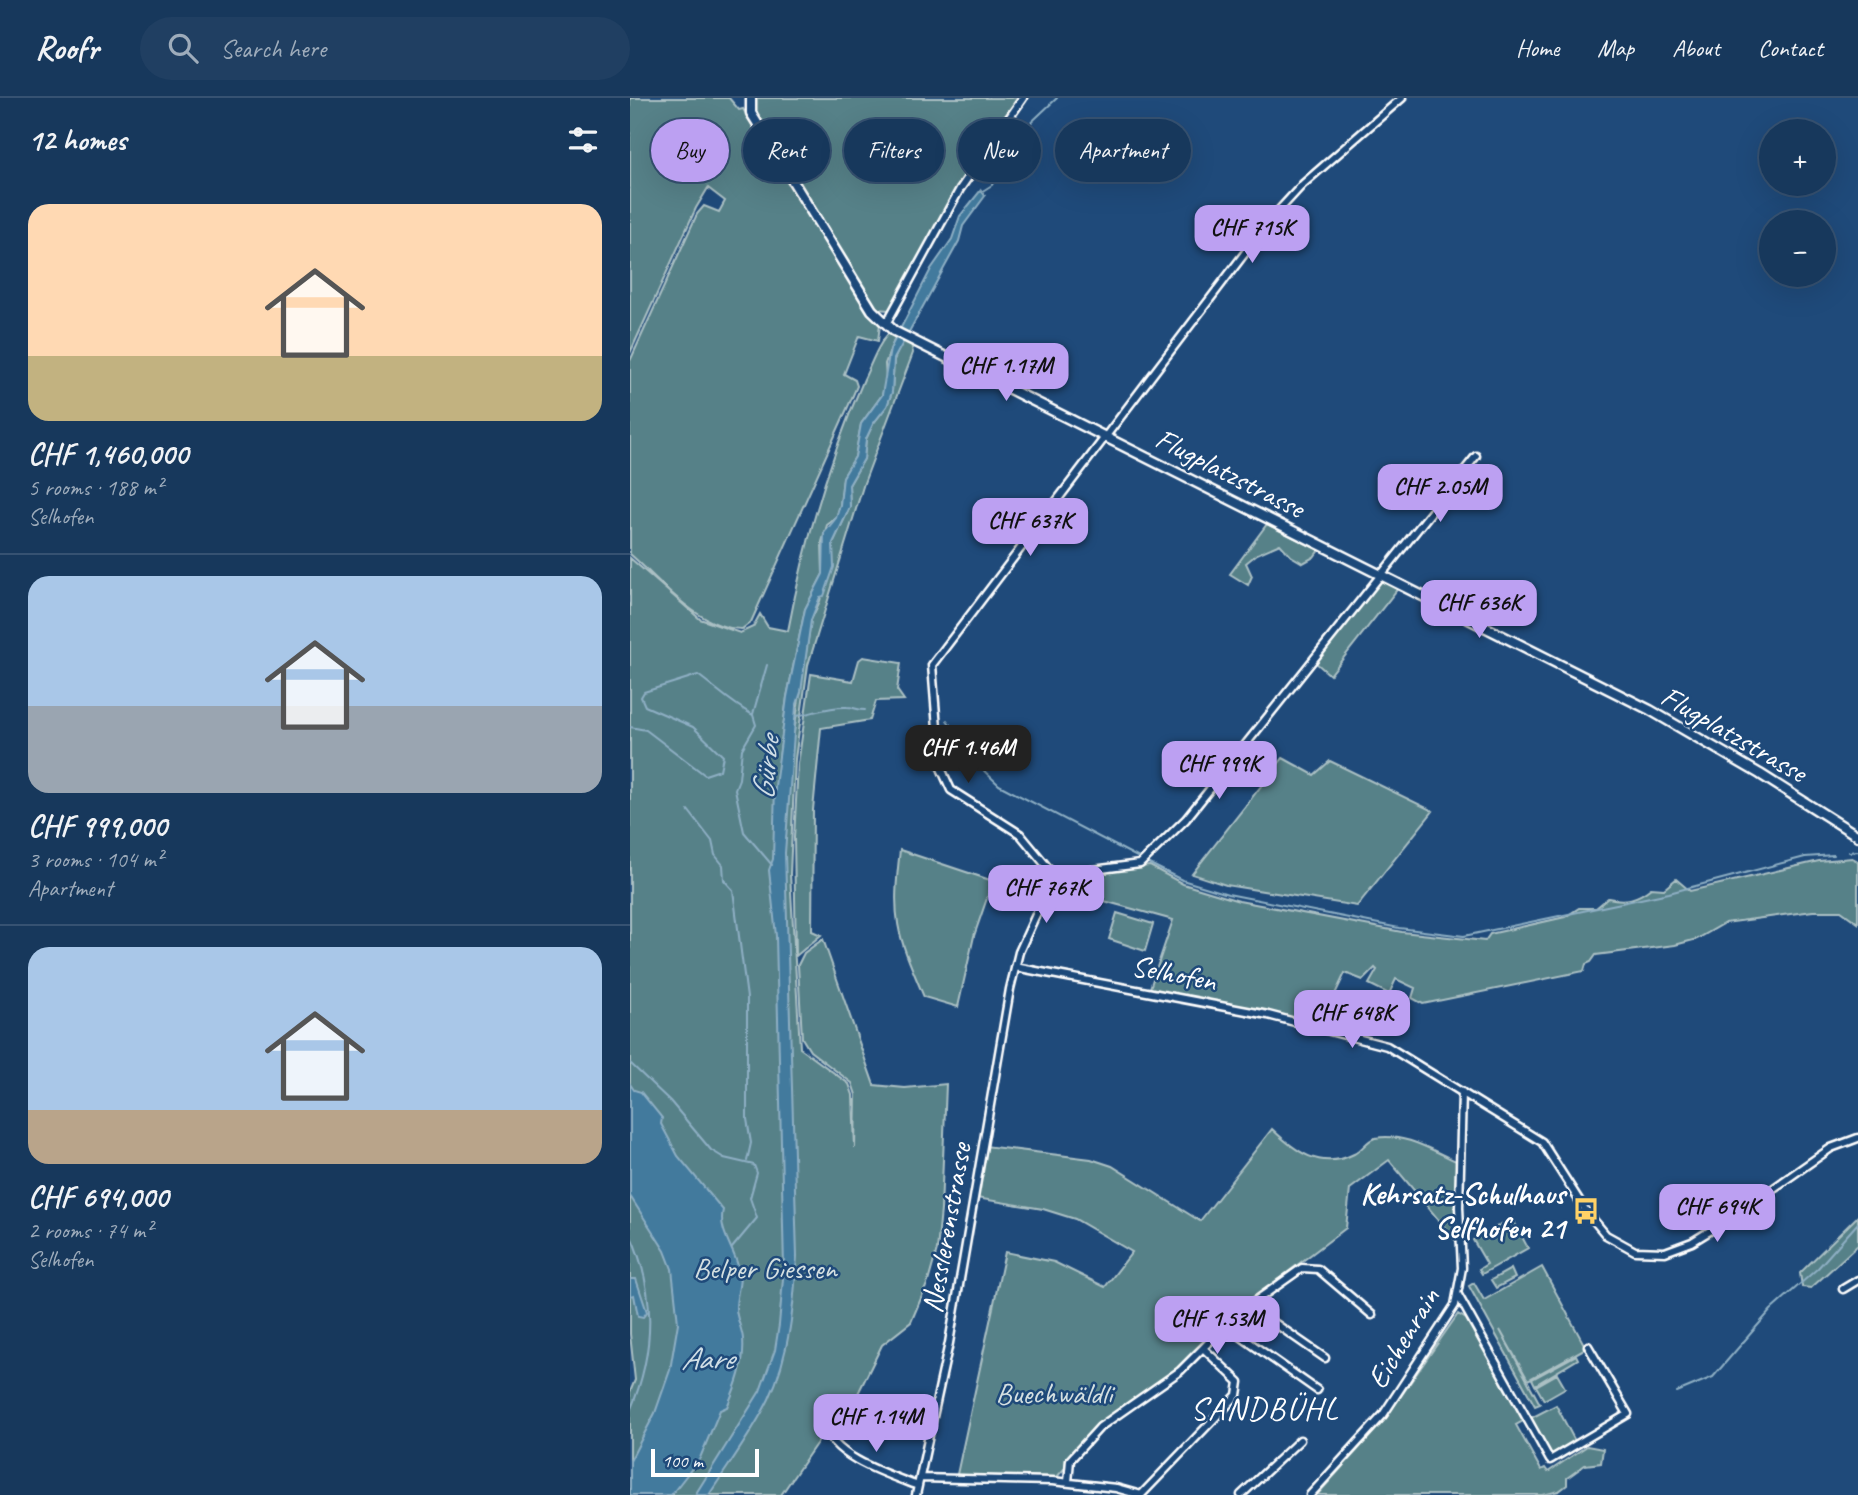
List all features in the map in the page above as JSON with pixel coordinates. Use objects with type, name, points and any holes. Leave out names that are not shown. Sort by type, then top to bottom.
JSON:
[{"type":"street","name":"Flugplatzstrasse","points":[[751,98],[751,113],[872,310],[894,331],[1650,710],[1760,774],[1858,836]]},
{"type":"street","points":[[886,324],[960,189],[1023,98]]},
{"type":"street","points":[[1054,875],[1020,834],[951,790],[940,766],[932,665],[1270,220],[1303,184],[1402,98]]},
{"type":"street","points":[[1054,875],[1145,860],[1186,819],[1476,456]]},
{"type":"street","points":[[1015,967],[1054,875]]},
{"type":"street","name":"Selhofen","points":[[1015,967],[1255,1013],[1381,1044],[1542,1142],[1586,1212],[1606,1235],[1624,1247],[1646,1253],[1676,1248],[1706,1234],[1831,1148],[1858,1138]]},
{"type":"street","name":"Nesslerenstrasse","points":[[916,1495],[949,1343],[1015,967]]},
{"type":"street","name":"Eichenrain","points":[[1310,1495],[1383,1415],[1450,1315],[1458,1295],[1462,1268],[1459,1224],[1462,1092]]},
{"type":"street","points":[[1068,1482],[1070,1460],[1088,1438],[1180,1371],[1250,1306],[1308,1266],[1318,1269],[1372,1315]]},
{"type":"street","points":[[1843,1289],[1858,1280]]},
{"type":"street","points":[[1458,1295],[1550,1460],[1628,1414],[1588,1346]]},
{"type":"street","points":[[1250,1306],[1325,1358]]},
{"type":"street","points":[[1226,1326],[1317,1390]]},
{"type":"street","points":[[920,1478],[1068,1482],[1116,1488],[1141,1495],[1237,1395],[1239,1382],[1204,1349]]},
{"type":"street","points":[[825,1425],[827,1437],[835,1446],[866,1464],[918,1486]]},
{"type":"street","points":[[1241,1495],[1300,1440]]},
{"type":"green space","points":[[630,98],[729,98],[739,110],[743,109],[749,119],[743,119],[743,182],[788,182],[869,312],[880,324],[878,341],[859,336],[844,374],[855,380],[857,386],[751,622],[742,629],[726,627],[695,612],[630,554],[630,361],[697,214],[704,206],[719,212],[725,201],[708,188],[696,208],[630,353]]},
{"type":"green space","points":[[755,98],[1019,98],[1004,119],[958,119],[958,182],[963,182],[890,310],[875,309],[797,182],[830,182],[830,119],[759,119],[755,113]]},
{"type":"green space","name":"Belper Giessen","points":[[890,332],[896,335],[885,364],[886,380],[882,395],[861,424],[855,457],[843,477],[836,518],[827,525],[822,542],[823,574],[805,609],[787,697],[779,758],[789,765],[811,620],[820,601],[833,543],[850,507],[849,485],[864,459],[866,439],[873,424],[887,406],[892,392],[894,360],[903,339],[911,343],[913,353],[864,483],[808,665],[795,759],[790,874],[800,1048],[849,1084],[853,1095],[855,1148],[856,1095],[852,1083],[810,1051],[802,1038],[798,965],[804,953],[823,939],[874,1085],[905,1088],[946,1084],[937,1250],[928,1282],[911,1322],[882,1345],[835,1440],[827,1428],[781,1495],[630,1495],[630,1392],[635,1380],[630,1334],[630,558],[700,619],[740,633],[753,627],[760,614],[768,627],[788,631],[810,535],[829,471],[864,379],[878,348]]},
{"type":"green space","points":[[1267,524],[1319,550],[1314,557],[1303,563],[1291,556],[1280,544],[1257,554],[1246,563],[1252,576],[1248,585],[1230,574]]},
{"type":"green space","points":[[1385,580],[1399,587],[1330,675],[1315,662],[1378,584]]},
{"type":"green space","points":[[863,657],[901,663],[897,690],[904,700],[876,701],[870,720],[821,728],[813,810],[812,931],[821,935],[796,956],[794,838],[798,764],[811,674],[853,681],[859,660]]},
{"type":"green space","points":[[1283,758],[1314,775],[1330,761],[1433,811],[1357,906],[1226,885],[1192,874]]},
{"type":"green space","points":[[900,850],[993,881],[974,936],[958,1007],[924,997],[902,941],[896,894]]},
{"type":"green space","points":[[1852,858],[1858,861],[1858,923],[1841,911],[1813,911],[1725,923],[1697,939],[1675,945],[1596,955],[1586,964],[1584,971],[1423,1004],[1412,998],[1415,988],[1396,979],[1389,994],[1369,984],[1377,970],[1375,968],[1363,980],[1345,973],[1320,1026],[1150,988],[1173,920],[1093,898],[1094,871],[1150,866],[1183,884],[1239,901],[1402,932],[1485,941],[1490,934],[1565,917],[1579,908],[1596,908],[1608,898],[1620,900],[1636,897],[1651,888],[1664,889],[1676,879],[1690,891],[1819,861]]},
{"type":"green space","points":[[1079,874],[1078,894],[1053,886],[1058,877]]},
{"type":"green space","points":[[1117,913],[1153,924],[1145,951],[1109,939]]},
{"type":"green space","name":"Buechwäldli","points":[[1272,1129],[1299,1151],[1319,1159],[1342,1159],[1357,1153],[1372,1139],[1386,1137],[1407,1140],[1458,1162],[1456,1241],[1389,1160],[1350,1189],[1346,1228],[1234,1313],[1200,1349],[1157,1385],[1098,1425],[1066,1459],[1065,1468],[1055,1479],[956,1479],[1005,1252],[1054,1262],[1105,1287],[1132,1252],[1075,1219],[1043,1209],[976,1198],[985,1146],[1091,1159],[1112,1166],[1200,1221]]},
{"type":"green space","points":[[1858,1216],[1858,1245],[1811,1288],[1802,1287],[1800,1273]]},
{"type":"green space","points":[[1512,1218],[1528,1248],[1482,1274],[1479,1269],[1487,1264],[1473,1240]]},
{"type":"green space","points":[[1542,1267],[1586,1348],[1528,1380],[1500,1330],[1540,1404],[1535,1406],[1469,1286],[1474,1283],[1484,1300]]},
{"type":"green space","points":[[1511,1269],[1515,1278],[1496,1288],[1491,1280]]},
{"type":"green space","points":[[1458,1314],[1466,1319],[1523,1421],[1516,1425],[1541,1470],[1545,1468],[1548,1472],[1587,1446],[1603,1449],[1601,1463],[1585,1465],[1567,1478],[1567,1485],[1559,1491],[1543,1495],[1317,1495],[1383,1422]]},
{"type":"green space","points":[[1576,1355],[1578,1359],[1535,1385],[1532,1379]]},
{"type":"green space","points":[[1557,1374],[1565,1388],[1544,1400],[1536,1386]]},
{"type":"green space","points":[[1556,1405],[1576,1443],[1552,1456],[1531,1418]]},
{"type":"water","points":[[981,190],[985,196],[963,226],[959,241],[894,359],[892,392],[887,406],[873,424],[866,439],[864,459],[849,485],[850,507],[833,543],[834,567],[824,596],[820,597],[811,620],[801,692],[796,707],[785,853],[797,1256],[792,1310],[782,1364],[763,1411],[709,1495],[695,1495],[760,1391],[775,1350],[779,1325],[784,1267],[776,936],[769,870],[773,859],[775,786],[787,697],[805,609],[823,574],[824,533],[836,518],[843,477],[855,457],[861,424],[882,395],[890,349],[931,269],[952,239],[960,216]]},
{"type":"water","name":"Aare","points":[[630,1084],[634,1090],[641,1092],[662,1118],[661,1124],[678,1156],[723,1210],[724,1231],[736,1259],[740,1282],[736,1308],[743,1348],[737,1383],[727,1407],[720,1410],[700,1458],[671,1495],[630,1495],[630,1461],[655,1413],[670,1370],[678,1323],[672,1269],[665,1251],[630,1196]]},
{"type":"water","points":[[630,1279],[636,1279],[647,1312],[643,1317],[638,1316],[634,1295],[630,1296]]},
{"type":"waterway","name":"Gürbe","points":[[981,192],[992,185],[998,171],[1012,157],[1022,131],[1057,98]]},
{"type":"waterway","points":[[753,714],[767,665]]},
{"type":"waterway","points":[[630,727],[646,730],[705,775],[720,770],[723,756],[693,727],[645,706],[641,697],[644,692],[698,675],[753,715],[756,725],[742,749],[739,779],[735,789],[744,832],[772,865]]},
{"type":"waterway","points":[[796,716],[840,707],[865,710]]},
{"type":"waterway","points":[[947,720],[981,768],[999,785],[1141,859]]},
{"type":"waterway","points":[[688,810],[712,841],[715,855],[723,865],[724,880],[733,890],[747,998],[747,1119],[751,1143],[747,1161]]},
{"type":"waterway","points":[[1849,852],[1858,851]]},
{"type":"waterway","points":[[1146,862],[1182,880],[1228,894],[1399,928],[1464,936],[1669,893],[1805,857],[1834,855]]},
{"type":"waterway","points":[[630,1063],[670,1101],[711,1150],[724,1158],[754,1165],[757,1173],[750,1198],[757,1218],[732,1248]]},
{"type":"waterway","points":[[1677,1392],[1713,1377],[1771,1310],[1818,1268],[1858,1223]]},
{"type":"waterway","points":[[630,1234],[645,1279],[650,1323],[644,1367],[630,1411]]},
{"type":"place","name":"Kehrsatz-Schulhaus Selfhofen 21","points":[[1586,1211]]},
{"type":"district","name":"SANDBÜHL","points":[[1265,1408]]}]
